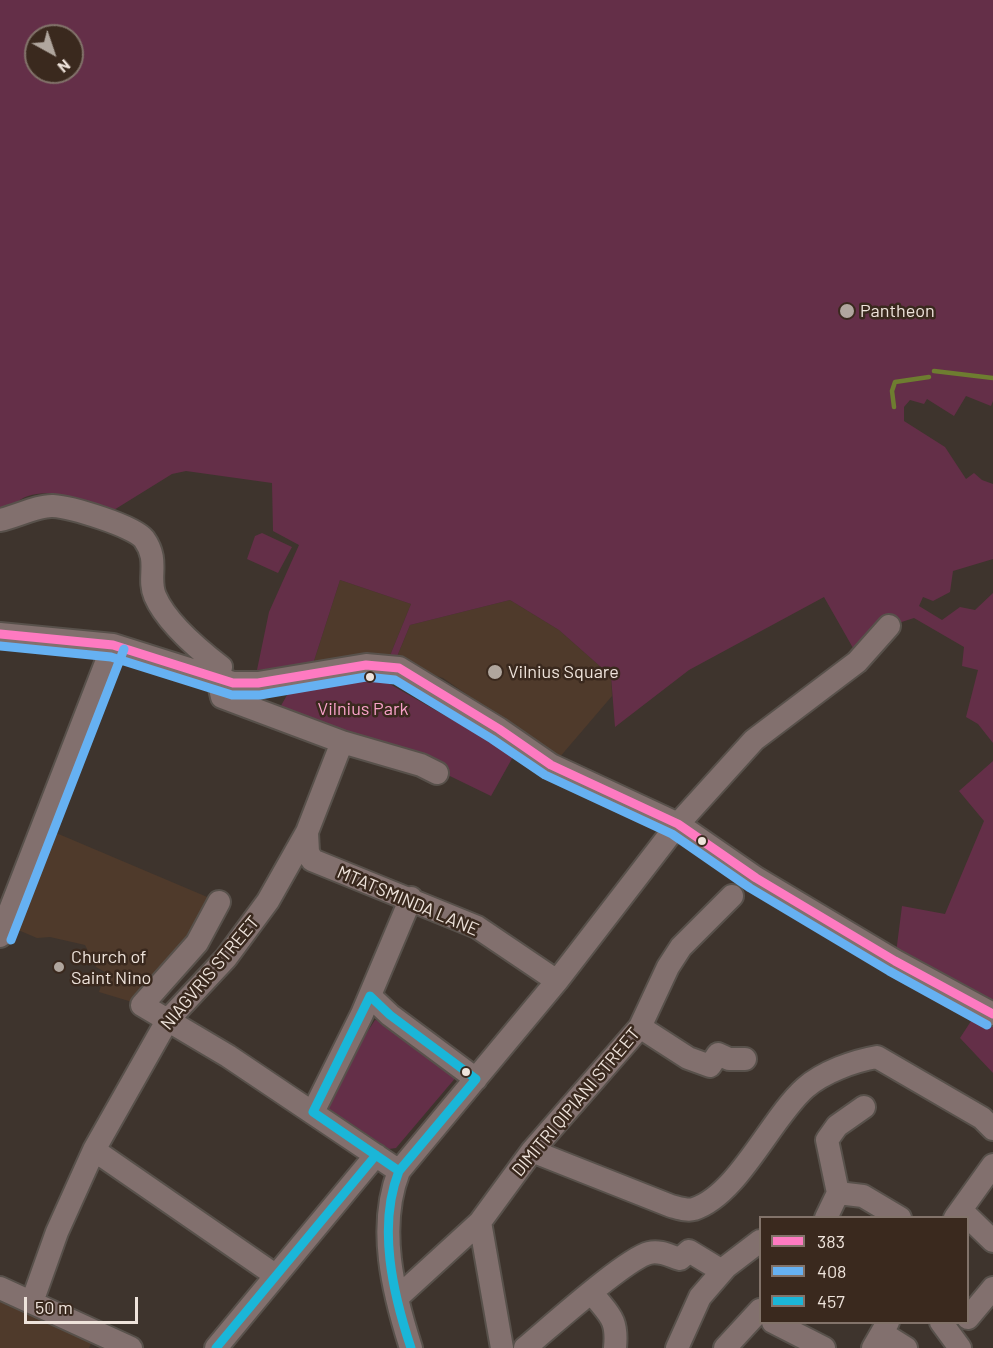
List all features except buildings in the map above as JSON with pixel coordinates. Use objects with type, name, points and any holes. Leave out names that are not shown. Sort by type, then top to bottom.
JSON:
[{"type":"street","points":[[0,520],[53,506],[123,524],[143,538],[154,563],[152,583],[155,595],[200,651],[220,667],[218,680],[222,696],[342,742],[421,765],[437,773]]},
{"type":"street","points":[[411,1348],[397,1298],[389,1253],[389,1203],[399,1171],[557,981],[678,824],[754,740],[857,662],[889,626]]},
{"type":"street","points":[[0,634],[113,645],[218,680],[244,684],[346,667],[383,664],[399,668],[565,773],[678,824],[756,878],[895,962],[993,1014]]},
{"type":"street","points":[[0,936],[7,897],[113,645]]},
{"type":"street","name":"NIAGVRIS STREET","points":[[32,1302],[57,1232],[94,1150],[166,1021],[226,958],[268,901],[307,832],[342,742]]},
{"type":"street","name":"MTATSMINDA LANE","points":[[307,832],[308,852],[312,860],[411,898],[477,927],[557,981]]},
{"type":"street","name":"DIMITRI QIPIANI STREET","points":[[397,1298],[480,1222],[532,1151],[640,1027],[668,967],[681,947],[732,896]]},
{"type":"street","points":[[313,1112],[370,996],[411,898]]},
{"type":"street","points":[[219,902],[197,943],[142,1005],[228,1056],[399,1171]]},
{"type":"street","points":[[370,996],[390,1015],[476,1079]]},
{"type":"street","points":[[640,1027],[688,1058],[710,1066],[718,1054],[729,1059],[745,1059]]},
{"type":"street","points":[[532,1151],[672,1206],[695,1208],[707,1201],[746,1166],[783,1113],[808,1085],[848,1065],[877,1057],[982,1118],[993,1129]]},
{"type":"street","points":[[827,1216],[838,1193],[827,1140],[837,1126],[864,1107]]},
{"type":"street","points":[[94,1150],[275,1275]]},
{"type":"street","points":[[216,1348],[376,1155]]},
{"type":"street","points":[[958,1214],[993,1165]]},
{"type":"street","points":[[838,1193],[863,1196],[897,1216]]},
{"type":"street","points":[[480,1222],[502,1348]]},
{"type":"street","points":[[969,1222],[993,1241]]},
{"type":"street","points":[[677,1348],[700,1297],[722,1271],[759,1242]]},
{"type":"street","points":[[525,1348],[592,1293],[650,1253],[658,1252],[680,1259],[689,1251],[722,1271]]},
{"type":"street","points":[[0,1288],[32,1302],[95,1341],[131,1348]]},
{"type":"street","points":[[592,1293],[615,1322],[617,1329],[615,1348]]},
{"type":"street","points":[[725,1348],[759,1319]]},
{"type":"street","points":[[778,1324],[824,1348]]},
{"type":"street","points":[[881,1335],[906,1348]]},
{"type":"shaded area","points":[[340,580],[411,604],[387,663],[313,664]]},
{"type":"shaded area","points":[[510,600],[559,630],[611,676],[612,696],[559,758],[443,678],[394,664],[410,625]]},
{"type":"shaded area","points":[[42,827],[219,902],[142,1005],[99,992],[105,972],[96,967],[85,945],[50,937],[37,938],[4,924]]},
{"type":"shaded area","points":[[0,1300],[92,1341],[89,1348],[0,1348]]},
{"type":"green space","points":[[0,0],[993,0],[993,401],[991,406],[966,396],[954,416],[927,399],[924,404],[910,400],[904,407],[904,421],[945,447],[966,479],[974,473],[982,480],[993,484],[993,559],[953,571],[950,592],[933,601],[923,597],[919,606],[942,620],[960,607],[975,610],[993,593],[993,743],[978,724],[966,717],[978,670],[962,666],[964,647],[914,618],[889,626],[857,655],[824,597],[689,670],[615,727],[611,676],[559,630],[510,600],[410,625],[396,659],[387,663],[411,604],[340,580],[313,664],[257,670],[269,612],[299,545],[273,531],[272,483],[186,471],[172,474],[109,513],[69,497],[49,493],[28,496],[8,509],[0,511]]},
{"type":"green space","points":[[262,533],[292,547],[278,573],[247,559],[255,536]]},
{"type":"green space","name":"Vilnius Park","points":[[361,674],[388,683],[514,755],[491,796],[421,762],[278,711],[291,688]]},
{"type":"green space","points":[[993,761],[993,1073],[960,1038],[973,1018],[973,1012],[895,961],[902,906],[945,914],[984,821],[959,791]]},
{"type":"green space","points":[[375,1020],[383,1021],[457,1076],[396,1148],[389,1149],[321,1104]]},
{"type":"waterway","points":[[934,371],[993,378]]},
{"type":"waterway","points":[[894,407],[892,391],[895,382],[929,377]]},
{"type":"transit line","name":"383","points":[[0,634],[113,645],[233,683],[258,683],[366,665],[399,668],[499,729],[551,765],[678,824],[756,878],[895,961],[993,1014]]},
{"type":"transit line","name":"408","points":[[0,646],[111,657],[232,695],[260,695],[366,677],[395,680],[492,739],[545,775],[672,834],[750,888],[889,971],[987,1025]]},
{"type":"transit line","name":"408","points":[[11,940],[124,649]]},
{"type":"transit line","name":"457","points":[[370,996],[390,1015],[476,1079],[399,1171],[313,1112],[370,996]]},
{"type":"transit line","name":"457","points":[[216,1348],[376,1155]]},
{"type":"transit line","name":"457","points":[[399,1171],[392,1192],[388,1237],[393,1283],[411,1348]]},
{"type":"place","name":"Pantheon","points":[[847,311]]},
{"type":"place","name":"Vilnius Square","points":[[495,672]]},
{"type":"place","name":"Church of Saint Nino","points":[[59,967]]}]
